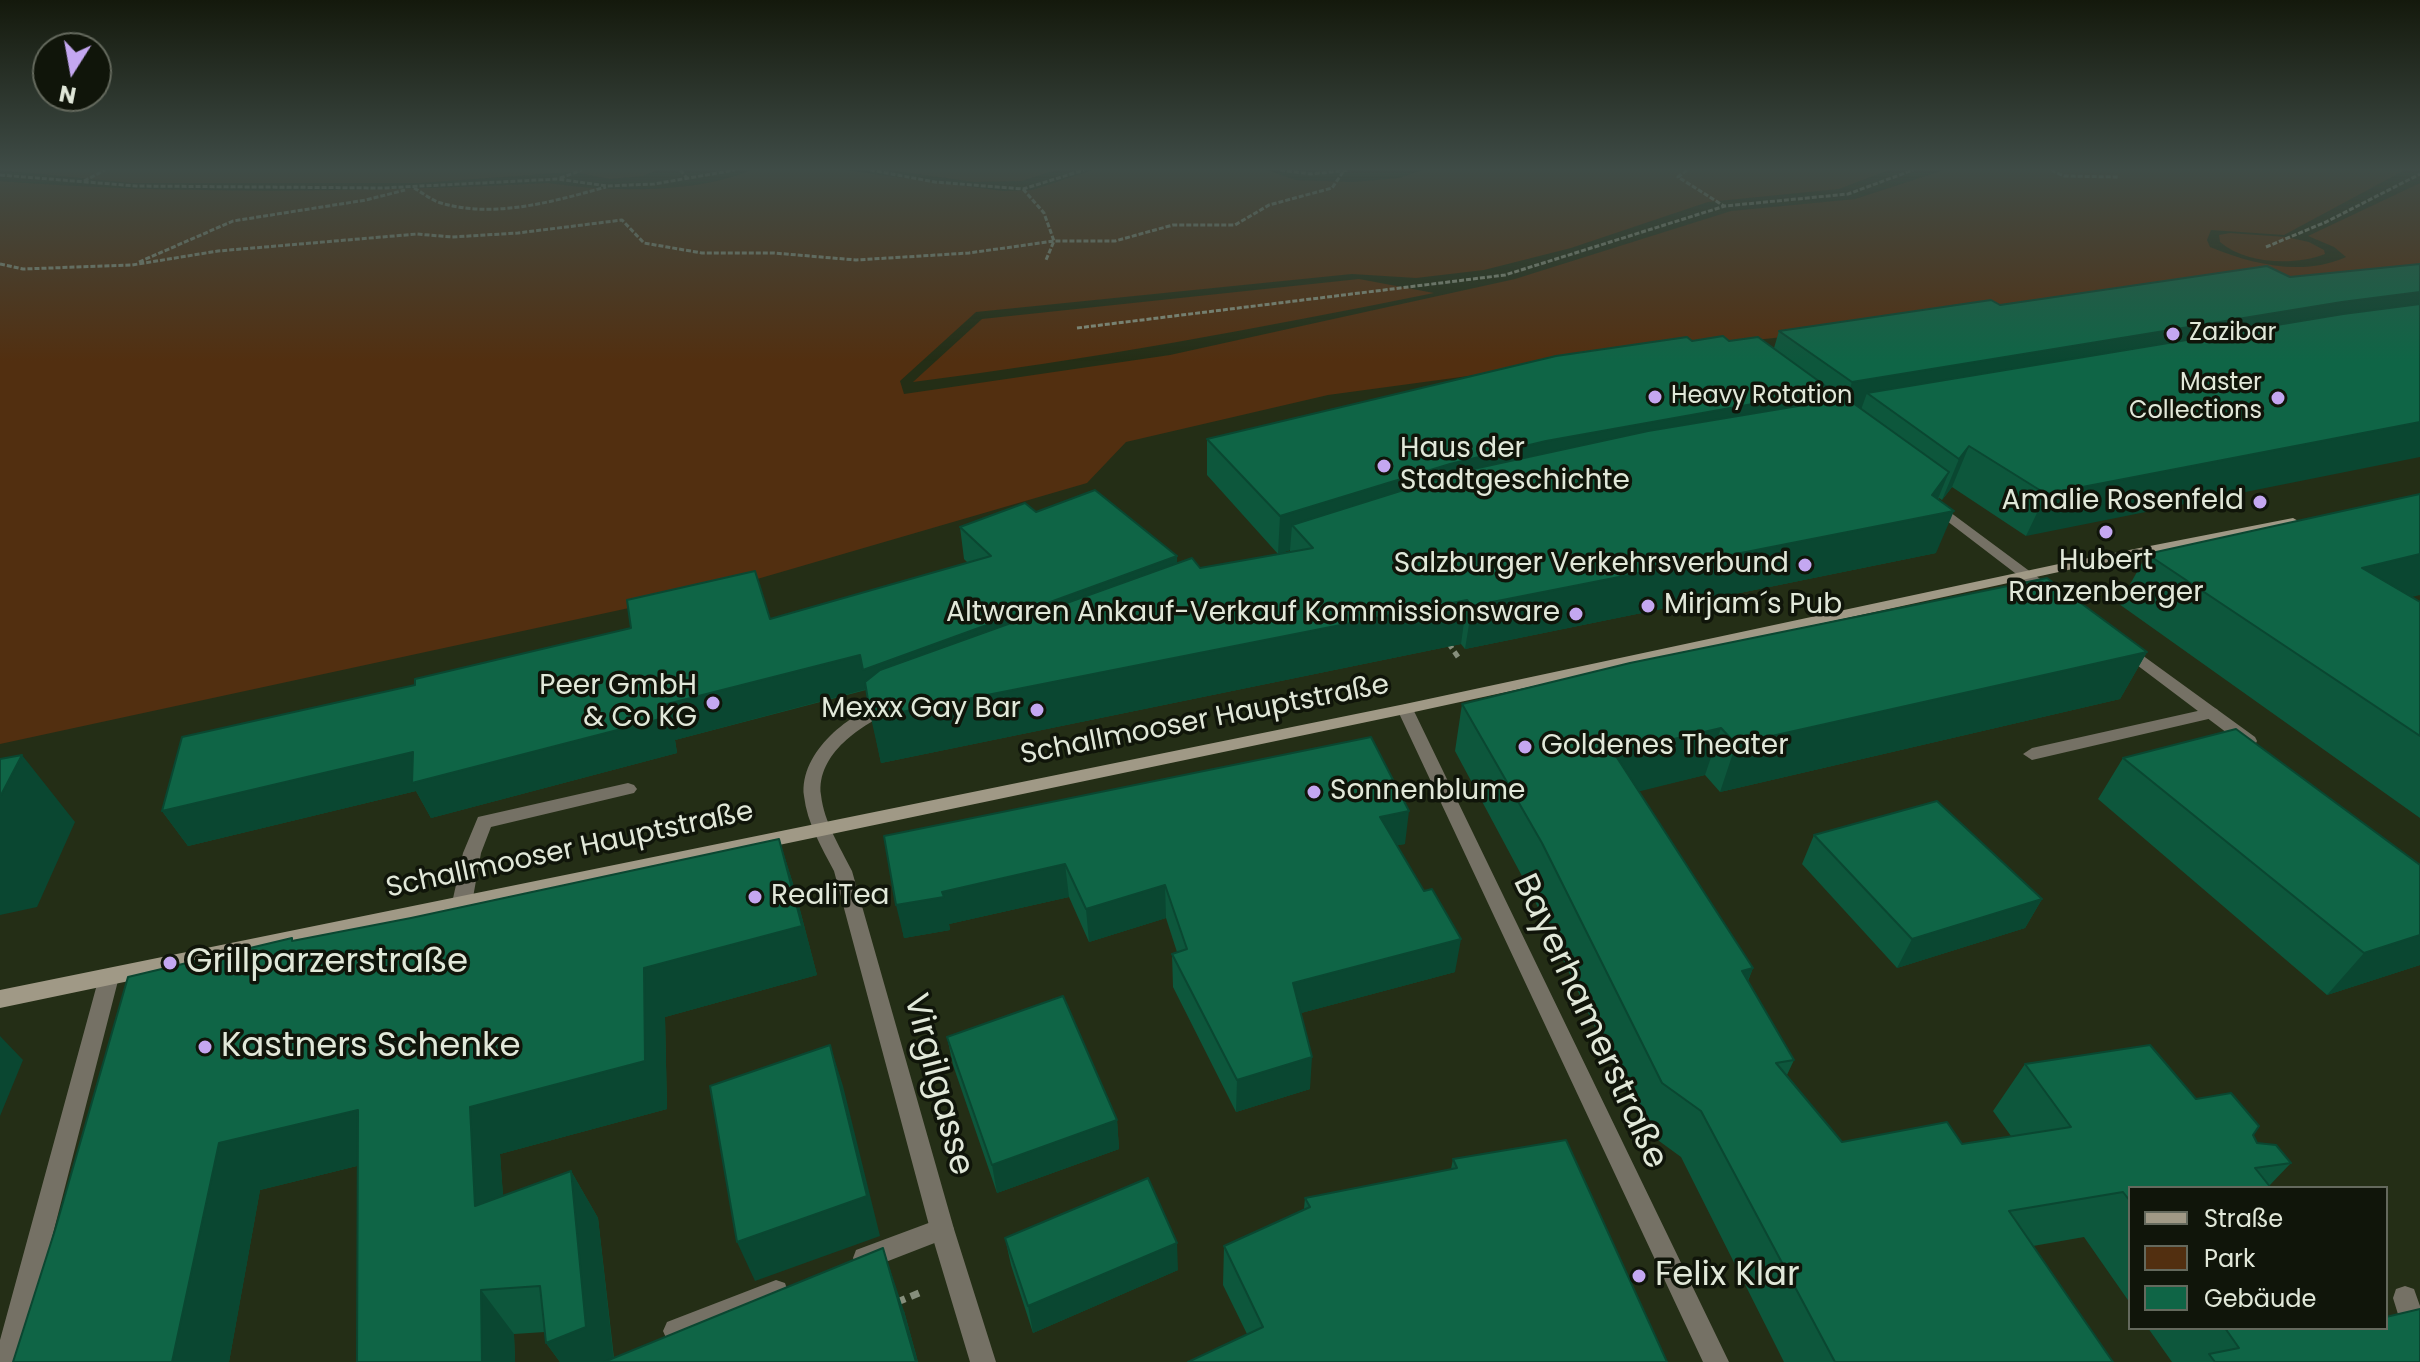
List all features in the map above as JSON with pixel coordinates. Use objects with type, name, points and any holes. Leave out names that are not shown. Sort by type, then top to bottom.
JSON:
[{"type":"street","points":[[1922,496],[2061,602]]},
{"type":"street","name":"Schallmooser Hauptstraße","points":[[0,999],[1405,709],[2026,575],[2303,520]]},
{"type":"street","points":[[2112,639],[2266,754]]},
{"type":"street","name":"Virgilgasse","points":[[897,703],[882,708],[842,735],[819,764],[812,791],[823,827],[843,871],[942,1229],[983,1362]]},
{"type":"street","name":"Bayerhamerstraße","points":[[1405,709],[1716,1362]]},
{"type":"street","points":[[2032,754],[2211,713]]},
{"type":"street","points":[[462,903],[472,853],[484,822],[628,789]]},
{"type":"street","points":[[7,1362],[109,977]]},
{"type":"street","points":[[847,1265],[942,1229]]},
{"type":"street","points":[[676,1331],[805,1281]]},
{"type":"street","points":[[2405,1298],[2418,1341]]},
{"type":"path","points":[[132,265],[197,234]]},
{"type":"path","points":[[0,264],[23,269],[132,265],[218,251],[417,234],[452,237],[509,234]]},
{"type":"path","points":[[635,234],[644,243],[702,253],[774,253],[856,260],[969,253],[1054,241],[1115,241],[1142,234]]},
{"type":"path","points":[[1046,260],[1054,241],[1051,234]]},
{"type":"path","points":[[1077,328],[1505,275],[1637,234]]},
{"type":"path","points":[[2266,247],[2298,234]]},
{"type":"path","points":[[1440,631],[1458,657]]},
{"type":"path","points":[[890,1305],[919,1293]]},
{"type":"green space","points":[[0,234],[1614,234],[1484,270],[1416,278],[1352,274],[976,312],[900,381],[904,394],[1170,355],[1515,279],[1659,234],[2210,234],[2207,240],[2210,247],[2260,263],[2295,267],[2329,263],[2346,257],[2334,247],[2308,236],[2313,234],[2420,234],[2420,271],[1668,349],[1328,395],[1126,442],[1087,483],[740,584],[0,744]]},
{"type":"green space","points":[[2219,235],[2286,237],[2309,242],[2324,250],[2325,254],[2299,260],[2256,259],[2220,242]]},
{"type":"green space","points":[[1359,279],[1434,293],[1174,342],[913,382],[982,319]]},
{"type":"building","points":[[2420,264],[2420,292],[1852,382],[1779,331],[1991,300],[2000,305],[2267,266],[2290,277]]},
{"type":"building","points":[[2420,304],[2420,422],[2046,494],[1969,446],[1959,459],[1867,393],[2343,314]]},
{"type":"building","points":[[1723,336],[1729,341],[1758,337],[1831,390],[1546,441],[1450,464],[1280,516],[1207,439],[1556,356],[1687,337],[1692,341]]},
{"type":"building","points":[[1846,398],[1949,472],[1932,495],[1954,511],[1472,606],[1467,600],[871,718],[865,682],[880,670],[1192,558],[1200,568],[1313,548],[1292,525],[1464,471],[1648,431]]},
{"type":"building","points":[[1095,490],[1177,556],[863,670],[860,655],[663,705],[664,718],[412,783],[413,752],[162,811],[182,737],[415,685],[415,679],[631,628],[627,600],[755,571],[770,619],[991,556],[960,527],[1025,503],[1036,512]]},
{"type":"building","points":[[2420,494],[2420,554],[2362,568],[2420,602],[2420,736],[2147,554]]},
{"type":"building","points":[[2047,578],[2147,652],[1736,744],[1721,728],[1614,753],[1753,968],[1742,971],[1794,1060],[1776,1063],[1842,1142],[1947,1122],[1962,1144],[2071,1127],[2025,1064],[2150,1045],[2196,1099],[2231,1093],[2259,1126],[2253,1135],[2257,1143],[2276,1145],[2291,1163],[2255,1168],[2269,1186],[2128,1186],[2128,1198],[2123,1192],[2009,1211],[2113,1362],[1835,1362],[1701,1111],[1662,1083],[1542,843],[1462,704],[1630,663]]},
{"type":"building","points":[[2236,729],[2420,865],[2420,935],[2364,953],[2123,758]]},
{"type":"building","points":[[1371,737],[1409,811],[1380,817],[1424,891],[1432,889],[1461,939],[1293,983],[1312,1057],[1237,1080],[1172,954],[1187,949],[1165,885],[1086,909],[1065,864],[942,892],[944,897],[896,905],[884,836]]},
{"type":"building","points":[[22,755],[0,797],[0,759]]},
{"type":"building","points":[[1937,801],[2042,899],[1912,939],[1814,835]]},
{"type":"building","points":[[779,839],[802,926],[644,968],[645,1061],[470,1107],[475,1206],[571,1171],[586,1327],[546,1343],[540,1286],[481,1290],[482,1362],[357,1362],[358,1110],[219,1143],[172,1362],[13,1362],[55,1230],[128,977],[292,938],[292,941],[411,918]]},
{"type":"building","points":[[1063,996],[1117,1120],[992,1165],[947,1037]]},
{"type":"building","points":[[830,1045],[867,1196],[737,1242],[710,1086]]},
{"type":"building","points":[[1566,1140],[1667,1362],[1188,1362],[1263,1327],[1224,1246],[1310,1207],[1305,1198],[1457,1168],[1453,1159]]},
{"type":"building","points":[[1148,1178],[1177,1243],[1028,1306],[1005,1238]]},
{"type":"building","points":[[883,1248],[916,1362],[604,1362]]},
{"type":"building","points":[[2420,1309],[2420,1362],[2215,1362],[2209,1354],[2239,1348],[2226,1330],[2388,1330],[2388,1317]]},
{"type":"place","name":"Zazibar","points":[[2173,334]]},
{"type":"place","name":"Heavy Rotation","points":[[1655,397]]},
{"type":"place","name":"Master Collections","points":[[2278,398]]},
{"type":"place","name":"Haus der Stadtgeschichte","points":[[1384,466]]},
{"type":"place","name":"Amalie Rosenfeld","points":[[2260,502]]},
{"type":"place","name":"Hubert Ranzenberger","points":[[2106,532]]},
{"type":"place","name":"Salzburger Verkehrsverbund","points":[[1805,565]]},
{"type":"place","name":"Mirjam´s Pub","points":[[1648,606]]},
{"type":"place","name":"Altwaren Ankauf-Verkauf Kommissionsware","points":[[1576,614]]},
{"type":"place","name":"Peer GmbH & Co KG","points":[[713,703]]},
{"type":"place","name":"Mexxx Gay Bar","points":[[1037,710]]},
{"type":"place","name":"Goldenes Theater","points":[[1525,747]]},
{"type":"place","name":"Sonnenblume","points":[[1314,792]]},
{"type":"place","name":"RealiTea","points":[[755,897]]},
{"type":"place","name":"Grillparzerstraße","points":[[170,963]]},
{"type":"place","name":"Kastners Schenke","points":[[205,1047]]},
{"type":"place","name":"Felix Klar","points":[[1639,1276]]}]
